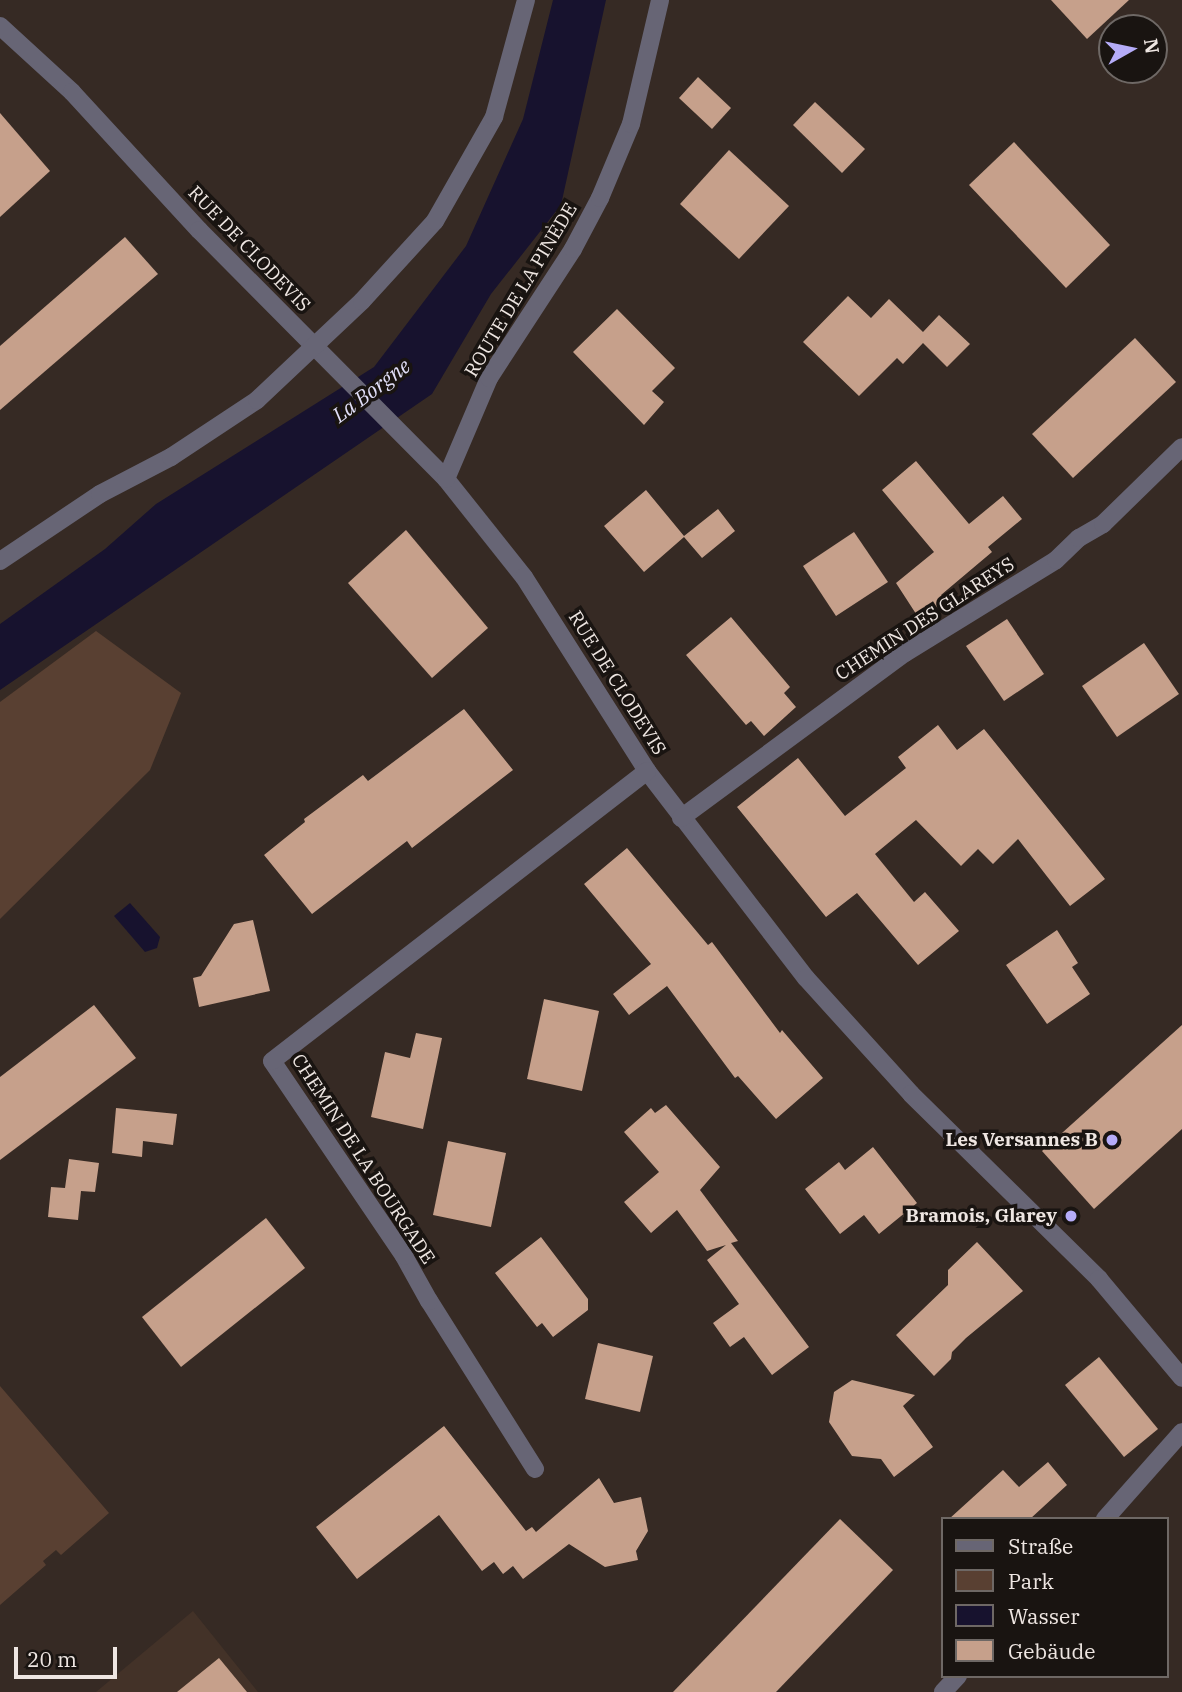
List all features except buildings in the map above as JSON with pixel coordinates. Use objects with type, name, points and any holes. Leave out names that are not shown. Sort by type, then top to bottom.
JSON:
[{"type":"street","points":[[0,561],[100,494],[171,457],[257,400],[319,350],[435,221],[494,117],[526,0]]},
{"type":"street","name":"ROUTE DE LA PINÈDE","points":[[446,480],[488,378],[573,248],[600,198],[631,124],[660,0]]},
{"type":"street","name":"RUE DE CLODEVIS","points":[[0,26],[72,92],[199,230],[446,480],[524,577],[647,771],[806,978],[911,1094],[1090,1270],[1182,1378]]},
{"type":"street","name":"CHEMIN DES GLAREYS","points":[[681,818],[905,653],[1056,561],[1079,538],[1102,524],[1182,447]]},
{"type":"street","name":"CHEMIN DE LA BOURGADE","points":[[535,1469],[429,1301],[404,1256],[272,1060],[647,771]]},
{"type":"street","points":[[1107,1517],[1182,1432]]},
{"type":"street","points":[[943,1692],[956,1678]]},
{"type":"shaded area","points":[[193,1611],[258,1692],[96,1692]]},
{"type":"green space","points":[[96,631],[181,693],[150,770],[0,919],[0,702]]},
{"type":"green space","points":[[0,1386],[109,1513],[61,1555],[56,1550],[43,1561],[46,1565],[0,1605]]},
{"type":"water","name":"La Borgne","points":[[553,0],[606,0],[561,205],[491,294],[432,394],[0,690],[0,624],[105,549],[156,504],[374,367],[466,246],[523,119]]},
{"type":"water","points":[[130,903],[160,937],[157,948],[145,952],[114,916]]},
{"type":"place","name":"Les Versannes B","points":[[1112,1140]]},
{"type":"place","name":"Bramois, Glarey","points":[[1071,1216]]}]
